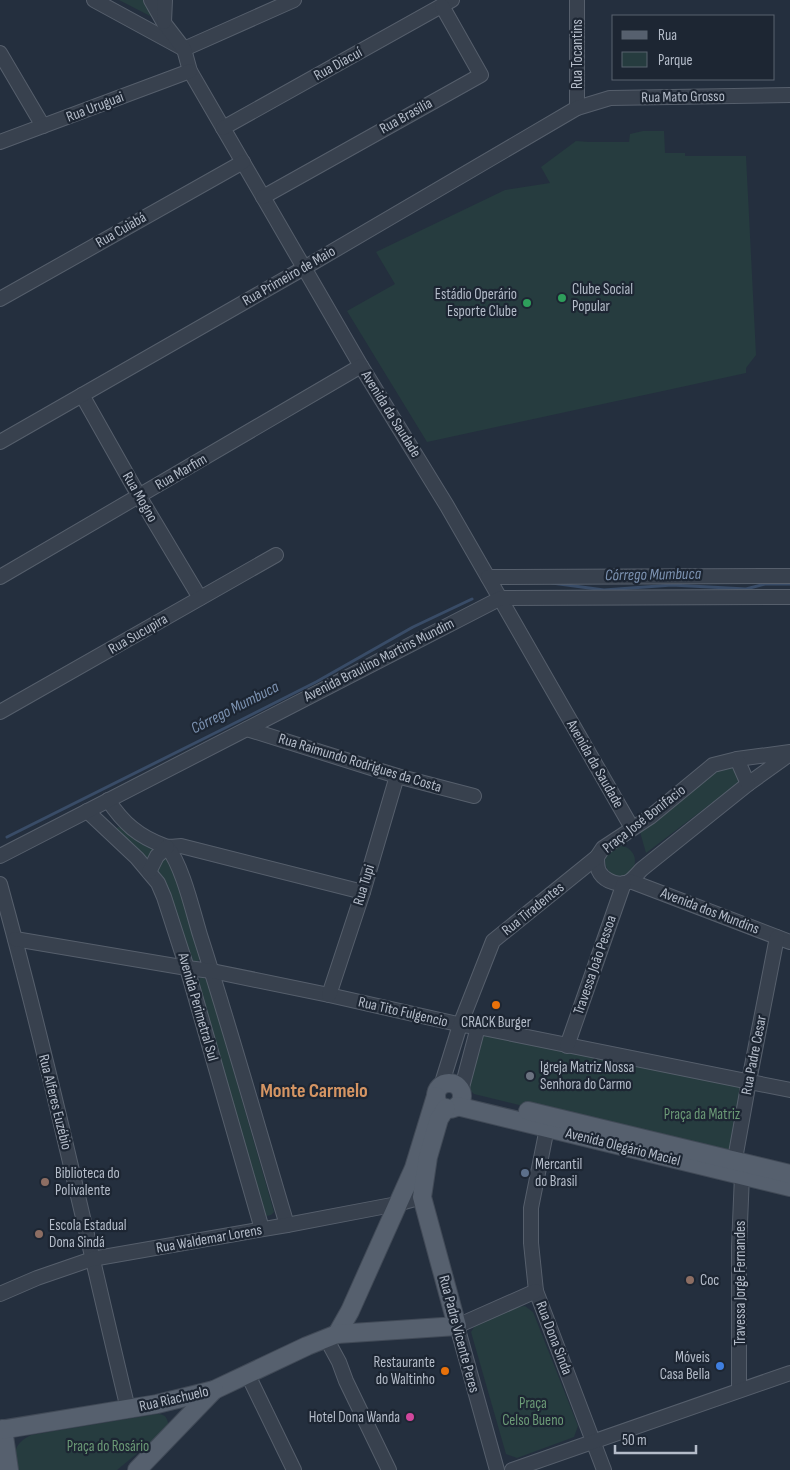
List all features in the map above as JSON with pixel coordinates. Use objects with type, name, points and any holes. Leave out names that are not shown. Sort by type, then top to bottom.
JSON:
[{"type":"main road","name":"Avenida Olegário Maciel","points":[[450,1097],[736,1170],[790,1187]]},
{"type":"main road","points":[[422,1197],[428,1157],[439,1119],[450,1097]]},
{"type":"main road","points":[[332,1336],[350,1311],[397,1204],[450,1097]]},
{"type":"main road","name":"Avenida Olegário Maciel","points":[[736,1170],[790,1174]]},
{"type":"main road","name":"Rua Padre Vicente Peres","points":[[422,1197],[457,1326]]},
{"type":"main road","name":"Rua Riachuelo","points":[[2,1430],[157,1404],[214,1390],[306,1346],[332,1336],[457,1326]]},
{"type":"main road","points":[[137,1470],[214,1390]]},
{"type":"main road","points":[[157,1404],[168,1415],[171,1424],[171,1435]]},
{"type":"main road","points":[[2,1430],[9,1470]]},
{"type":"street","points":[[94,0],[184,49],[294,0]]},
{"type":"street","name":"Avenida da Saudade","points":[[151,0],[164,23],[184,49],[190,71],[361,366],[448,506],[632,828]]},
{"type":"street","points":[[164,23],[165,0]]},
{"type":"street","name":"Rua Tocantins","points":[[576,0],[576,108]]},
{"type":"street","name":"Rua Diacuí","points":[[223,128],[447,3]]},
{"type":"street","name":"Rua Brasília","points":[[263,197],[481,75],[447,3]]},
{"type":"street","points":[[0,52],[42,126]]},
{"type":"street","name":"Rua Uruguai","points":[[0,142],[190,71]]},
{"type":"street","name":"Rua Mato Grosso","points":[[576,108],[610,98],[790,95]]},
{"type":"street","name":"Rua Primeiro de Maio","points":[[0,442],[304,268],[576,108]]},
{"type":"street","name":"Rua Cuiabá","points":[[0,299],[243,162]]},
{"type":"street","name":"Rua Marfim","points":[[0,577],[361,366]]},
{"type":"street","name":"Rua Mogno","points":[[82,395],[200,598]]},
{"type":"street","name":"Rua Sucupira","points":[[0,712],[276,555]]},
{"type":"street","points":[[489,580],[790,576]]},
{"type":"street","name":"Avenida Braulino Martins Mundim","points":[[0,856],[500,596],[790,597]]},
{"type":"street","name":"Rua Raimundo Rodrigues da Costa","points":[[247,729],[396,776],[474,796]]},
{"type":"street","name":"Praça José Bonifacio","points":[[790,753],[748,784],[627,882],[614,883],[604,878],[599,872],[597,857],[603,848],[650,817],[713,765],[737,759],[790,753]]},
{"type":"street","points":[[737,759],[748,784]]},
{"type":"street","name":"Rua Tupi","points":[[329,995],[363,892],[396,776]]},
{"type":"street","points":[[108,800],[128,826],[167,847],[181,846],[363,892]]},
{"type":"street","name":"Avenida Perimetral Sul","points":[[87,811],[136,858],[158,883],[186,968],[262,1229]]},
{"type":"street","points":[[149,872],[158,856],[167,847]]},
{"type":"street","name":"Avenida Perimetral Sul","points":[[167,847],[172,852],[180,871],[212,971],[287,1225]]},
{"type":"street","name":"Rua Tiradentes","points":[[450,1097],[460,1025],[493,941],[597,857]]},
{"type":"street","name":"Avenida dos Mundins","points":[[627,882],[784,939]]},
{"type":"street","name":"Travessa João Pessoa","points":[[567,1046],[627,882]]},
{"type":"street","name":"Rua Alferes Euzébio","points":[[0,884],[64,1134],[128,1409]]},
{"type":"street","name":"Rua Tito Fulgencio","points":[[15,938],[212,971],[460,1025],[478,1027],[790,1090]]},
{"type":"street","name":"Rua Padre Cesar","points":[[736,1170],[749,1081],[784,939]]},
{"type":"street","points":[[450,1097],[478,1027]]},
{"type":"street","name":"Rua Dona Sinda","points":[[548,1122],[531,1208],[531,1244],[536,1291],[604,1470]]},
{"type":"street","name":"Travessa Jorge Fernandes","points":[[736,1170],[739,1247],[739,1390]]},
{"type":"street","name":"Rua Waldemar Lorens","points":[[0,1294],[37,1278],[92,1259],[287,1225],[397,1204],[422,1197]]},
{"type":"street","points":[[457,1326],[536,1291]]},
{"type":"street","name":"Rua Padre Vicente Peres","points":[[457,1326],[497,1470]]},
{"type":"street","points":[[332,1336],[346,1381],[389,1470]]},
{"type":"street","points":[[512,1470],[790,1372]]},
{"type":"street","points":[[247,1373],[294,1470]]},
{"type":"green space","points":[[119,0],[145,0],[156,19]]},
{"type":"green space","name":"Clube Social Popular","points":[[643,131],[664,131],[665,153],[685,153],[685,156],[746,156],[756,355],[746,368],[746,373],[427,442],[347,311],[395,284],[376,252],[505,190],[550,183],[541,167],[576,141],[629,142],[630,134]]},
{"type":"green space","points":[[737,767],[742,780],[646,853],[640,832],[715,772]]},
{"type":"green space","points":[[118,827],[156,847],[148,860],[116,832]]},
{"type":"green space","points":[[620,846],[631,850],[635,861],[631,872],[620,876],[609,872],[605,861],[609,850]]},
{"type":"green space","points":[[163,857],[168,860],[175,872],[201,958],[197,962],[193,961],[168,888],[157,872]]},
{"type":"green space","points":[[200,978],[204,978],[208,982],[274,1212],[271,1215],[266,1216],[198,985]]},
{"type":"green space","name":"Praça da Matriz","points":[[489,1035],[741,1087],[732,1155],[726,1156],[474,1094],[468,1088],[481,1036]]},
{"type":"green space","name":"Praça Celso Bueno","points":[[525,1306],[533,1312],[578,1426],[574,1437],[517,1458],[506,1454],[471,1332],[478,1321],[511,1308]]},
{"type":"green space","name":"Praça do Rosário","points":[[157,1414],[165,1416],[169,1427],[117,1470],[16,1470],[16,1449],[25,1438],[31,1435]]},
{"type":"waterway","name":"Córrego Mumbuca","points":[[552,583],[604,590],[672,585],[746,589],[765,584],[790,584]]},
{"type":"waterway","name":"Córrego Mumbuca","points":[[7,837],[316,682],[413,627],[472,599]]},
{"type":"place","name":"Clube Social Popular","points":[[562,298]]},
{"type":"place","name":"Estádio Operário Esporte Clube","points":[[527,303]]},
{"type":"place","name":"CRACK Burger","points":[[496,1005]]},
{"type":"place","name":"Igreja Matriz Nossa Senhora do Carmo","points":[[530,1076]]},
{"type":"place","name":"Mercantil do Brasil","points":[[525,1173]]},
{"type":"place","name":"Biblioteca do Polivalente","points":[[45,1182]]},
{"type":"place","name":"Escola Estadual Dona Sindá","points":[[39,1234]]},
{"type":"place","name":"Coc","points":[[690,1280]]},
{"type":"place","name":"Móveis Casa Bella","points":[[720,1366]]},
{"type":"place","name":"Restaurante do Waltinho","points":[[445,1371]]},
{"type":"place","name":"Hotel Dona Wanda","points":[[410,1417]]},
{"type":"district","name":"Monte Carmelo","points":[[314,1091]]}]
